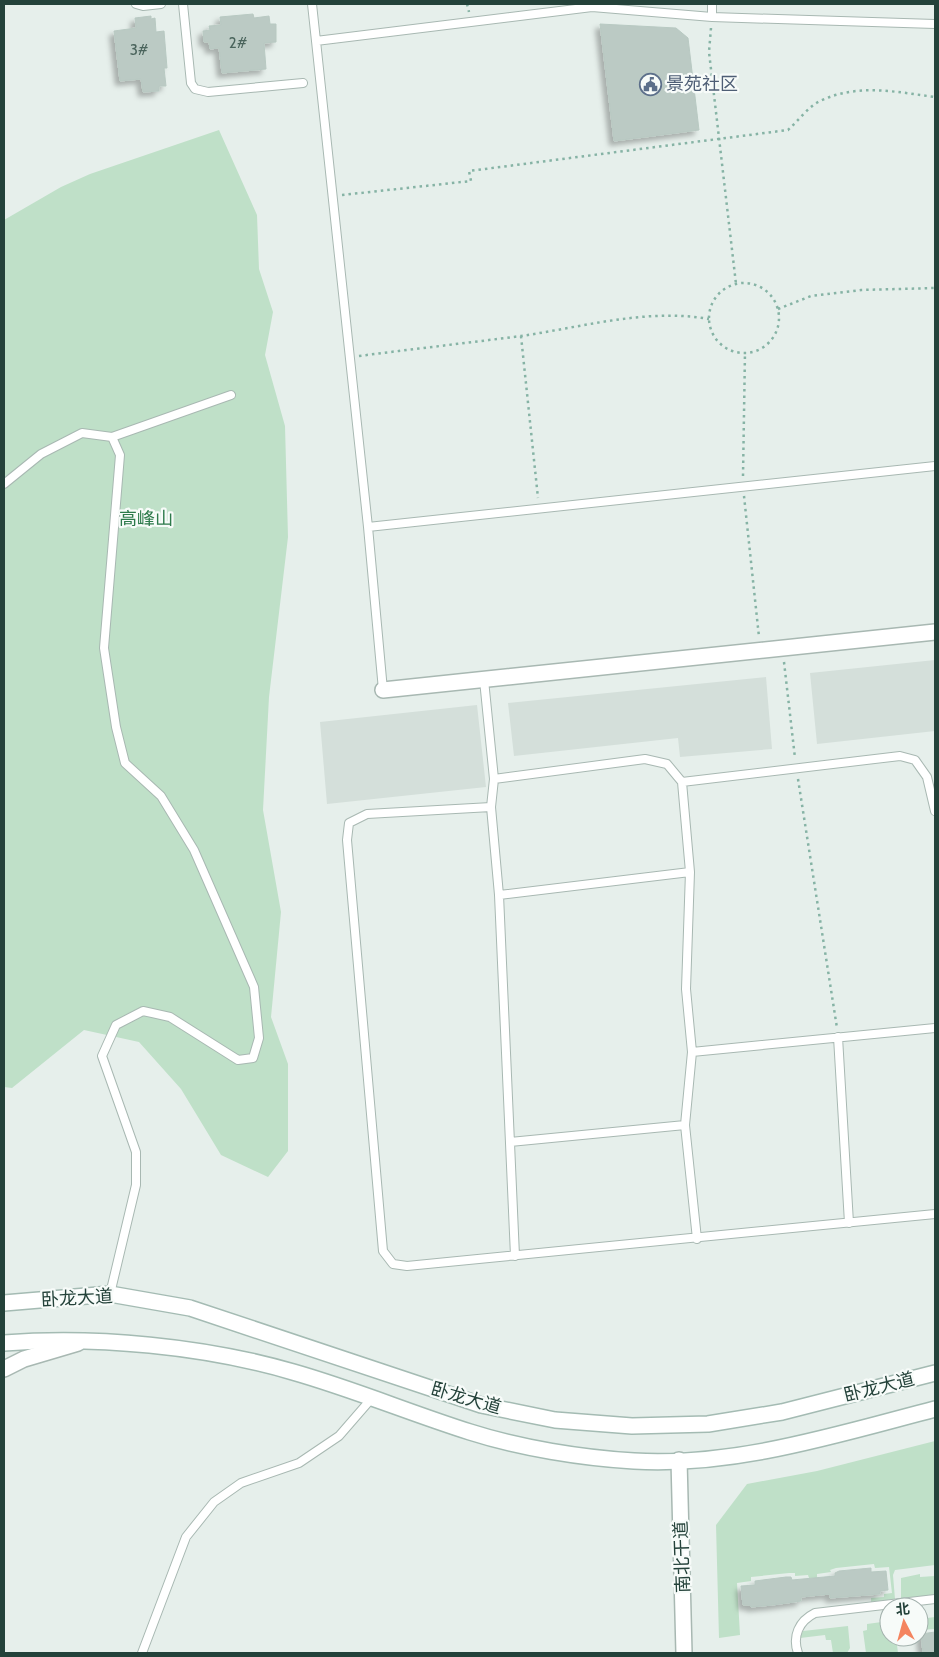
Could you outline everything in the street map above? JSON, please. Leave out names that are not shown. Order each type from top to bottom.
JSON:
[{"type":"main road","points":[[383,690],[935,632]]},
{"type":"main road","name":"卧龙大道","points":[[4,1303],[110,1294],[190,1308],[481,1405],[555,1420],[632,1426],[708,1424],[782,1412],[935,1373]]},
{"type":"main road","points":[[4,1314],[26,1300]]},
{"type":"main road","points":[[4,1331],[9,1336],[23,1342]]},
{"type":"main road","name":"卧龙大道","points":[[4,1343],[83,1342],[183,1349],[292,1372],[472,1433],[546,1450],[635,1461],[719,1457],[808,1443],[935,1410]]},
{"type":"main road","points":[[4,1369],[24,1359],[83,1342]]},
{"type":"main road","name":"南北干道","points":[[679,1460],[684,1653]]},
{"type":"lane","points":[[136,4],[143,6],[161,4]]},
{"type":"lane","points":[[183,4],[191,83],[196,89],[208,92],[303,83]]},
{"type":"lane","points":[[312,4],[368,527],[383,690]]},
{"type":"lane","points":[[712,4],[712,17]]},
{"type":"lane","points":[[316,41],[592,7],[712,17],[935,24]]},
{"type":"lane","points":[[4,484],[41,454],[82,433],[112,437],[231,395]]},
{"type":"lane","points":[[110,1294],[136,1185],[136,1152],[102,1056],[116,1025],[143,1011],[170,1018],[238,1060],[253,1058],[259,1038],[254,987],[194,850],[161,796],[126,763],[116,727],[104,648],[120,454],[112,437]]},
{"type":"lane","points":[[368,527],[743,485],[935,466]]},
{"type":"lane","points":[[484,680],[494,780],[491,807],[498,895],[515,1256]]},
{"type":"lane","points":[[682,782],[900,756],[916,760],[927,777],[935,811]]},
{"type":"lane","points":[[494,780],[645,759],[667,764],[682,782],[690,872],[686,989],[692,1052],[685,1125],[697,1239]]},
{"type":"lane","points":[[491,807],[367,814],[349,823],[347,840],[383,1251],[393,1264],[407,1266],[697,1239],[935,1214]]},
{"type":"lane","points":[[498,895],[690,872]]},
{"type":"lane","points":[[692,1052],[935,1028]]},
{"type":"lane","points":[[838,1037],[850,1222]]},
{"type":"lane","points":[[510,1142],[685,1125]]},
{"type":"lane","points":[[142,1653],[186,1537],[214,1502],[241,1483],[299,1463],[339,1436],[372,1398]]},
{"type":"lane","points":[[798,1653],[796,1638],[800,1625],[815,1613],[935,1599]]},
{"type":"path","points":[[712,17],[709,52],[736,284]]},
{"type":"path","points":[[333,196],[471,181],[470,171],[788,130],[818,101],[852,90],[887,89],[935,97]]},
{"type":"path","points":[[746,283],[762,288],[774,299],[778,309],[777,331],[771,340],[763,347],[745,352],[728,349],[718,341],[712,331],[709,319],[711,307],[716,296],[725,288],[736,284],[746,283]]},
{"type":"path","points":[[778,309],[811,296],[861,290],[935,288]]},
{"type":"path","points":[[350,357],[521,336],[648,316],[682,314],[709,319]]},
{"type":"path","points":[[521,336],[539,508]]},
{"type":"path","points":[[745,352],[743,485],[760,650]]},
{"type":"path","points":[[782,648],[796,767],[838,1037]]},
{"type":"shaded area","points":[[935,660],[935,731],[817,744],[810,673]]},
{"type":"shaded area","points":[[766,677],[772,749],[680,757],[678,738],[514,756],[508,703]]},
{"type":"shaded area","points":[[477,705],[486,787],[327,804],[320,722]]},
{"type":"green space","name":"高峰山","points":[[219,130],[257,215],[259,269],[273,312],[265,355],[285,426],[288,537],[269,697],[263,810],[281,912],[271,1017],[288,1064],[288,1151],[268,1177],[221,1155],[181,1089],[139,1042],[84,1030],[12,1088],[4,1087],[4,220],[61,187],[90,174]]},
{"type":"green space","points":[[935,1441],[935,1565],[895,1570],[893,1575],[895,1597],[884,1597],[884,1594],[892,1593],[889,1567],[875,1568],[874,1564],[836,1568],[830,1570],[831,1572],[817,1574],[817,1578],[809,1578],[808,1575],[795,1576],[795,1573],[751,1577],[751,1581],[737,1583],[740,1635],[719,1638],[716,1525],[747,1484],[817,1471]]},
{"type":"green space","points":[[920,1574],[920,1577],[935,1576],[935,1595],[901,1597],[901,1578]]},
{"type":"green space","points":[[879,1597],[879,1601],[871,1602],[871,1598]]},
{"type":"green space","points":[[935,1617],[935,1629],[929,1629],[929,1618]]},
{"type":"green space","points":[[879,1622],[879,1647],[897,1647],[898,1653],[866,1653],[863,1631],[867,1630],[867,1624]]},
{"type":"green space","points":[[848,1626],[850,1648],[847,1653],[833,1653],[831,1640],[826,1640],[825,1635],[800,1638],[803,1631]]},
{"type":"building","points":[[253,14],[254,18],[269,16],[270,24],[276,24],[276,42],[264,43],[266,69],[222,73],[219,48],[210,49],[209,42],[204,42],[203,31],[210,30],[209,26],[221,25],[220,17]]},
{"type":"building","points":[[151,16],[151,19],[155,18],[156,32],[164,31],[167,68],[164,68],[166,86],[159,86],[159,91],[143,92],[141,79],[120,81],[114,31],[136,28],[135,18]]},
{"type":"building","name":"景苑社区","points":[[600,24],[676,28],[688,38],[699,130],[614,141]]},
{"type":"building","points":[[871,1568],[871,1572],[886,1571],[888,1590],[880,1591],[880,1594],[830,1598],[830,1594],[801,1597],[801,1601],[772,1605],[751,1607],[750,1605],[743,1605],[741,1586],[755,1585],[755,1581],[786,1577],[791,1577],[792,1580],[835,1576],[835,1573],[839,1571]]},
{"type":"building","points":[[935,1632],[935,1653],[923,1653],[922,1647],[929,1647],[929,1633]]},
{"type":"place","name":"景苑社区","points":[[650,84]]}]
